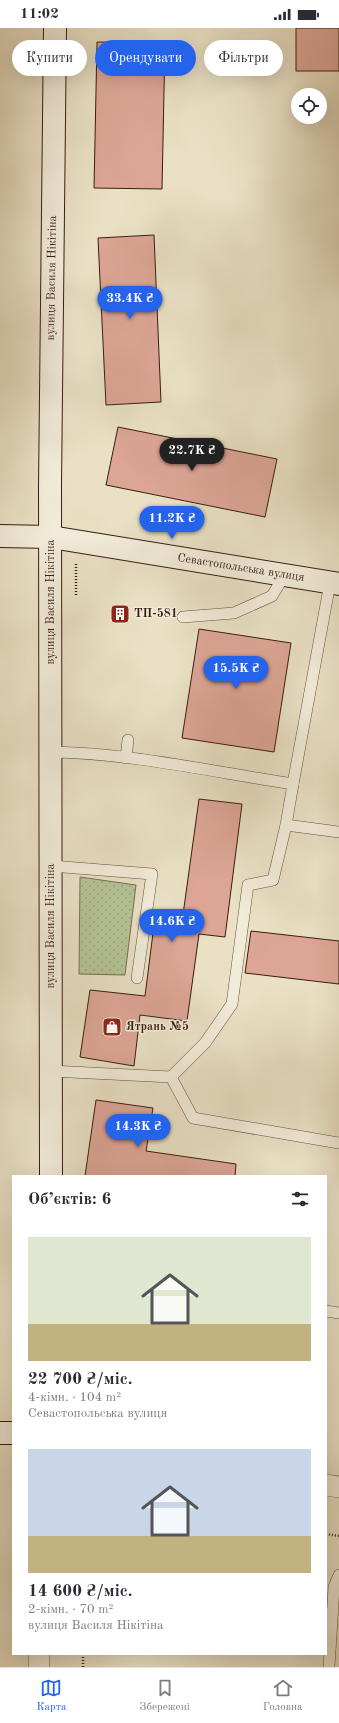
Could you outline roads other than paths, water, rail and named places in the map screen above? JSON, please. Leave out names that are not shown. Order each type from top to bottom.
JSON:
[{"type":"street","name":"вулиця Василя Нікітіна","points":[[51,1175],[50,470],[55,28]]},
{"type":"street","name":"Севастопольська вулиця","points":[[0,536],[51,537],[335,584]]},
{"type":"street","points":[[0,1433],[12,1433]]},
{"type":"street","points":[[327,1485],[339,1487]]},
{"type":"street","points":[[39,1655],[39,1667]]},
{"type":"lane","points":[[183,617],[234,613],[272,596],[284,576]]},
{"type":"lane","points":[[51,1071],[171,1077],[205,1044],[232,1004],[248,885],[273,880],[286,825],[293,784],[335,584]]},
{"type":"lane","points":[[126,758],[128,740]]},
{"type":"lane","points":[[50,752],[126,758],[293,784]]},
{"type":"lane","points":[[286,825],[339,832]]},
{"type":"lane","points":[[51,866],[152,874],[137,978]]},
{"type":"lane","points":[[171,1077],[193,1118],[339,1143]]},
{"type":"lane","points":[[327,1311],[339,1313]]},
{"type":"lane","points":[[329,1667],[334,1587],[339,1575]]},
{"type":"place","name":"ТП-581","points":[[120,614]]},
{"type":"place","name":"Ятрань №5","points":[[112,1027]]}]
